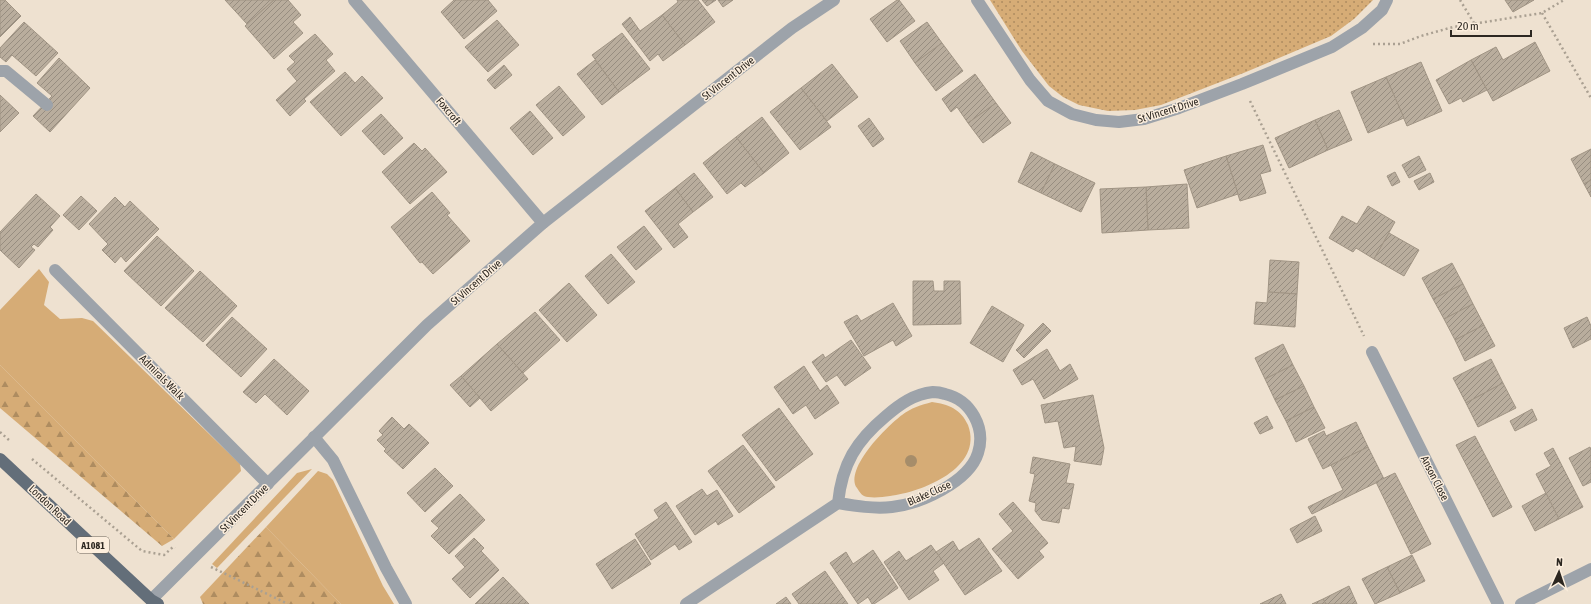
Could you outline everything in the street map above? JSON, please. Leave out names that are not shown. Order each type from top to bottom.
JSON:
[{"type":"main road","name":"London Road","points":[[0,459],[154,603]]},
{"type":"street","name":"Foxcroft","points":[[354,0],[543,223]]},
{"type":"street","name":"St Vincent Drive","points":[[154,603],[194,559],[427,325],[543,223],[792,28],[834,0]]},
{"type":"street","name":"St Vincent Drive","points":[[977,0],[1030,80],[1048,100],[1072,114],[1096,120],[1119,122],[1144,119],[1179,108],[1332,47],[1358,30],[1382,10],[1387,0]]},
{"type":"street","points":[[0,71],[6,71],[47,105]]},
{"type":"street","name":"Admirals Walk","points":[[55,270],[268,484]]},
{"type":"street","name":"Anson Close","points":[[1372,352],[1498,604]]},
{"type":"street","name":"Blake Close","points":[[935,392],[952,396],[965,404],[976,418],[980,431],[978,453],[973,464],[958,480],[915,502],[892,507],[864,508],[838,503],[840,484],[847,464],[857,445],[878,423],[900,404],[917,396],[935,392]]},
{"type":"street","points":[[314,437],[333,460],[386,568],[406,604]]},
{"type":"street","points":[[686,604],[838,503]]},
{"type":"street","points":[[1521,604],[1591,569]]},
{"type":"path","points":[[1460,0],[1474,23]]},
{"type":"path","points":[[1358,30],[1368,44],[1400,44],[1453,26],[1542,13],[1564,0]]},
{"type":"path","points":[[1542,13],[1591,98]]},
{"type":"path","points":[[1242,84],[1350,310],[1372,352]]},
{"type":"path","points":[[0,432],[12,442]]},
{"type":"path","points":[[29,457],[142,551],[164,555],[173,547],[194,559],[288,604]]},
{"type":"green space","points":[[990,0],[1373,0],[1354,19],[1331,36],[1246,72],[1161,105],[1135,110],[1108,111],[1079,105],[1063,97],[1049,86],[1022,51]]},
{"type":"green space","points":[[39,269],[49,282],[44,305],[60,319],[82,318],[93,321],[240,464],[241,471],[174,539],[0,365],[0,310]]},
{"type":"green space","points":[[0,365],[174,539],[162,546],[0,408]]},
{"type":"green space","points":[[932,402],[949,406],[958,411],[968,425],[971,440],[967,454],[959,465],[947,475],[933,483],[903,494],[885,497],[866,497],[860,493],[855,480],[856,470],[869,448],[887,428],[902,415]]},
{"type":"green space","points":[[312,469],[217,568],[212,564],[297,473]]},
{"type":"green space","points":[[318,471],[327,474],[333,480],[383,586],[394,604],[341,604],[266,527]]},
{"type":"green space","points":[[266,527],[341,604],[203,604],[200,597]]},
{"type":"building","points":[[0,0],[5,0],[21,16],[0,37]]},
{"type":"building","points":[[225,0],[274,0],[247,24]]},
{"type":"building","points":[[274,0],[288,0],[301,15],[293,22],[303,33],[274,59],[245,26]]},
{"type":"building","points":[[454,0],[488,0],[497,11],[464,39],[441,12]]},
{"type":"building","points":[[677,0],[698,0],[715,22],[685,45],[662,15],[678,2]]},
{"type":"building","points":[[702,0],[716,0],[707,6]]},
{"type":"building","points":[[718,0],[733,0],[723,7]]},
{"type":"building","points":[[899,0],[915,21],[887,42],[870,19]]},
{"type":"building","points":[[1505,0],[1534,0],[1513,12]]},
{"type":"building","points":[[662,15],[685,45],[663,61],[658,54],[650,61],[622,24],[630,17],[640,31]]},
{"type":"building","points":[[497,20],[519,45],[488,72],[465,47]]},
{"type":"building","points":[[24,22],[58,53],[36,76],[12,55],[6,62],[0,57],[0,48]]},
{"type":"building","points":[[927,22],[942,43],[915,63],[900,41]]},
{"type":"building","points":[[622,33],[650,69],[619,92],[592,55]]},
{"type":"building","points":[[315,34],[333,54],[326,60],[335,71],[304,99],[306,101],[290,116],[276,100],[297,81],[287,69],[295,62],[289,56]]},
{"type":"building","points":[[1535,42],[1550,71],[1493,101],[1471,60],[1496,47],[1503,60]]},
{"type":"building","points":[[942,43],[963,71],[936,91],[915,63]]},
{"type":"building","points":[[59,58],[90,88],[50,132],[33,116],[52,96],[37,83]]},
{"type":"building","points":[[595,60],[619,92],[602,105],[577,74]]},
{"type":"building","points":[[1471,60],[1487,90],[1463,102],[1461,98],[1449,104],[1436,80]]},
{"type":"building","points":[[1421,62],[1442,111],[1407,126],[1386,77]]},
{"type":"building","points":[[832,64],[858,97],[827,121],[801,88]]},
{"type":"building","points":[[504,65],[512,75],[495,89],[487,80]]},
{"type":"building","points":[[345,72],[355,83],[362,76],[383,98],[341,136],[310,102]]},
{"type":"building","points":[[975,74],[996,103],[968,123],[957,107],[951,112],[942,99]]},
{"type":"building","points":[[1386,77],[1404,118],[1368,133],[1351,92]]},
{"type":"building","points":[[559,86],[585,117],[563,136],[536,105]]},
{"type":"building","points":[[801,88],[831,127],[800,150],[770,112]]},
{"type":"building","points":[[0,95],[19,113],[0,132]]},
{"type":"building","points":[[996,103],[1011,123],[983,143],[968,123]]},
{"type":"building","points":[[1339,110],[1352,140],[1328,150],[1315,120]]},
{"type":"building","points":[[530,111],[553,138],[533,155],[510,128]]},
{"type":"building","points":[[381,114],[403,138],[384,155],[362,131]]},
{"type":"building","points":[[762,117],[789,153],[764,173],[736,137]]},
{"type":"building","points":[[869,118],[884,139],[873,147],[858,126]]},
{"type":"building","points":[[1315,120],[1328,150],[1289,168],[1275,138]]},
{"type":"building","points":[[736,137],[764,173],[745,187],[741,183],[727,194],[703,163]]},
{"type":"building","points":[[414,143],[422,151],[425,148],[447,172],[410,204],[382,172]]},
{"type":"building","points":[[1263,145],[1271,171],[1260,174],[1266,193],[1240,201],[1226,156]]},
{"type":"building","points":[[1591,149],[1591,180],[1584,184],[1571,159]]},
{"type":"building","points":[[1031,152],[1055,164],[1041,193],[1018,182]]},
{"type":"building","points":[[1226,156],[1238,194],[1197,208],[1184,170]]},
{"type":"building","points":[[1419,156],[1426,170],[1409,178],[1402,165]]},
{"type":"building","points":[[1055,164],[1095,183],[1081,212],[1041,193]]},
{"type":"building","points":[[1395,172],[1400,182],[1392,186],[1387,176]]},
{"type":"building","points":[[694,173],[713,197],[693,212],[675,188]]},
{"type":"building","points":[[1430,173],[1434,182],[1419,190],[1414,181]]},
{"type":"building","points":[[1591,180],[1591,197],[1584,184]]},
{"type":"building","points":[[1187,184],[1189,228],[1148,230],[1146,187]]},
{"type":"building","points":[[1146,187],[1148,230],[1102,233],[1100,189]]},
{"type":"building","points":[[675,188],[693,212],[678,224],[688,237],[674,248],[645,211]]},
{"type":"building","points":[[432,192],[450,213],[447,215],[470,241],[433,274],[422,262],[420,263],[391,227]]},
{"type":"building","points":[[36,194],[60,216],[50,227],[53,230],[38,247],[34,244],[31,247],[35,250],[19,268],[0,250],[0,232]]},
{"type":"building","points":[[81,196],[97,211],[79,230],[63,215]]},
{"type":"building","points":[[115,197],[125,207],[130,201],[159,229],[126,262],[121,256],[115,263],[102,250],[108,244],[89,224]]},
{"type":"building","points":[[1368,206],[1395,222],[1374,259],[1356,248],[1353,252],[1329,238],[1342,216],[1357,224]]},
{"type":"building","points":[[644,226],[662,249],[636,270],[617,247]]},
{"type":"building","points":[[1389,233],[1419,250],[1404,276],[1374,259]]},
{"type":"building","points":[[157,236],[194,271],[161,306],[124,271]]},
{"type":"building","points":[[611,254],[635,282],[608,304],[585,276]]},
{"type":"building","points":[[1270,260],[1299,262],[1297,294],[1268,292]]},
{"type":"building","points":[[1452,263],[1463,284],[1433,299],[1422,278]]},
{"type":"building","points":[[200,271],[237,306],[203,342],[165,308]]},
{"type":"building","points":[[913,281],[933,281],[934,291],[944,291],[944,281],[960,281],[961,324],[913,325]]},
{"type":"building","points":[[569,283],[597,315],[567,342],[539,310]]},
{"type":"building","points":[[1463,284],[1473,304],[1444,319],[1433,299]]},
{"type":"building","points":[[1268,292],[1297,294],[1295,327],[1254,324],[1256,302],[1267,303]]},
{"type":"building","points":[[893,303],[912,336],[896,346],[893,340],[864,356],[844,322],[857,315],[861,321]]},
{"type":"building","points":[[1473,304],[1484,325],[1455,340],[1444,319]]},
{"type":"building","points":[[992,306],[1024,325],[1003,362],[970,343]]},
{"type":"building","points":[[535,312],[560,340],[523,373],[497,344]]},
{"type":"building","points":[[232,317],[267,349],[241,377],[206,345]]},
{"type":"building","points":[[1587,317],[1591,326],[1591,339],[1573,348],[1564,328]]},
{"type":"building","points":[[1043,323],[1051,331],[1024,358],[1016,350]]},
{"type":"building","points":[[1484,325],[1495,346],[1465,361],[1455,340]]},
{"type":"building","points":[[851,340],[871,368],[845,386],[837,375],[826,382],[812,362],[823,354],[825,358]]},
{"type":"building","points":[[497,344],[528,379],[491,411],[461,376]]},
{"type":"building","points":[[1283,344],[1293,365],[1265,379],[1255,358]]},
{"type":"building","points":[[1047,349],[1060,371],[1070,364],[1078,379],[1044,399],[1033,379],[1022,385],[1013,370]]},
{"type":"building","points":[[274,359],[309,391],[287,415],[265,394],[256,403],[243,392]]},
{"type":"building","points":[[1491,359],[1503,383],[1466,403],[1453,378]]},
{"type":"building","points":[[1293,365],[1304,386],[1275,400],[1265,379]]},
{"type":"building","points":[[804,366],[820,391],[827,385],[839,403],[815,419],[806,405],[793,414],[774,387]]},
{"type":"building","points":[[461,376],[480,398],[470,407],[450,385]]},
{"type":"building","points":[[1503,383],[1516,408],[1478,427],[1466,403]]},
{"type":"building","points":[[1304,386],[1314,407],[1286,421],[1275,400]]},
{"type":"building","points":[[1093,395],[1104,448],[1101,465],[1074,461],[1076,446],[1064,448],[1058,421],[1045,423],[1041,405]]},
{"type":"building","points":[[1314,407],[1325,428],[1296,442],[1286,421]]},
{"type":"building","points":[[779,408],[813,454],[776,481],[742,435]]},
{"type":"building","points":[[1532,409],[1537,420],[1515,431],[1510,421]]},
{"type":"building","points":[[1267,416],[1273,428],[1260,434],[1254,423]]},
{"type":"building","points":[[392,417],[404,429],[409,424],[429,443],[403,469],[384,451],[386,449],[377,440],[383,435],[379,431]]},
{"type":"building","points":[[1356,422],[1368,447],[1323,469],[1308,439],[1324,431],[1326,436]]},
{"type":"building","points":[[1475,436],[1512,507],[1493,517],[1456,445]]},
{"type":"building","points":[[743,445],[775,487],[739,513],[708,471]]},
{"type":"building","points":[[1368,447],[1384,479],[1312,514],[1308,507],[1343,490],[1331,465]]},
{"type":"building","points":[[1590,447],[1591,482],[1583,486],[1569,458]]},
{"type":"building","points":[[1553,448],[1583,507],[1559,519],[1536,474],[1551,466],[1544,453]]},
{"type":"building","points":[[1033,457],[1070,464],[1066,483],[1074,484],[1069,509],[1062,508],[1059,523],[1042,520],[1035,511],[1036,503],[1029,501],[1035,474],[1030,473]]},
{"type":"building","points":[[435,468],[453,486],[425,512],[407,493]]},
{"type":"building","points":[[1395,473],[1431,544],[1411,554],[1376,482]]},
{"type":"building","points":[[702,489],[707,496],[717,490],[733,516],[718,525],[716,521],[695,535],[676,506]]},
{"type":"building","points":[[1546,493],[1559,519],[1535,531],[1522,506]]},
{"type":"building","points":[[460,494],[485,520],[449,554],[431,536],[439,528],[431,521]]},
{"type":"building","points":[[666,502],[692,542],[679,550],[675,544],[651,560],[635,534],[659,518],[654,510]]},
{"type":"building","points":[[1013,502],[1048,543],[1039,551],[1044,557],[1018,579],[992,549],[1013,531],[999,514]]},
{"type":"building","points":[[1315,516],[1322,531],[1297,543],[1290,529]]},
{"type":"building","points":[[474,538],[484,548],[481,551],[499,570],[470,598],[452,579],[465,567],[455,556]]},
{"type":"building","points":[[979,538],[1002,571],[965,595],[936,552],[953,541],[959,551]]},
{"type":"building","points":[[635,539],[651,564],[612,589],[596,564]]},
{"type":"building","points":[[931,545],[944,563],[933,571],[939,580],[909,600],[884,562],[899,551],[906,561]]},
{"type":"building","points":[[873,550],[898,588],[874,604],[872,604],[868,597],[858,604],[830,563],[846,552],[853,564]]},
{"type":"building","points":[[1412,555],[1425,581],[1400,593],[1387,567]]},
{"type":"building","points":[[1387,567],[1400,593],[1375,604],[1362,579]]},
{"type":"building","points":[[825,571],[848,604],[799,604],[792,594]]},
{"type":"building","points":[[503,577],[529,604],[475,604]]},
{"type":"building","points":[[1349,586],[1357,604],[1326,604],[1323,599]]},
{"type":"building","points":[[1281,594],[1286,604],[1260,604]]},
{"type":"building","points":[[786,597],[791,604],[776,604]]},
{"type":"building","points":[[1323,599],[1326,604],[1312,604]]}]
